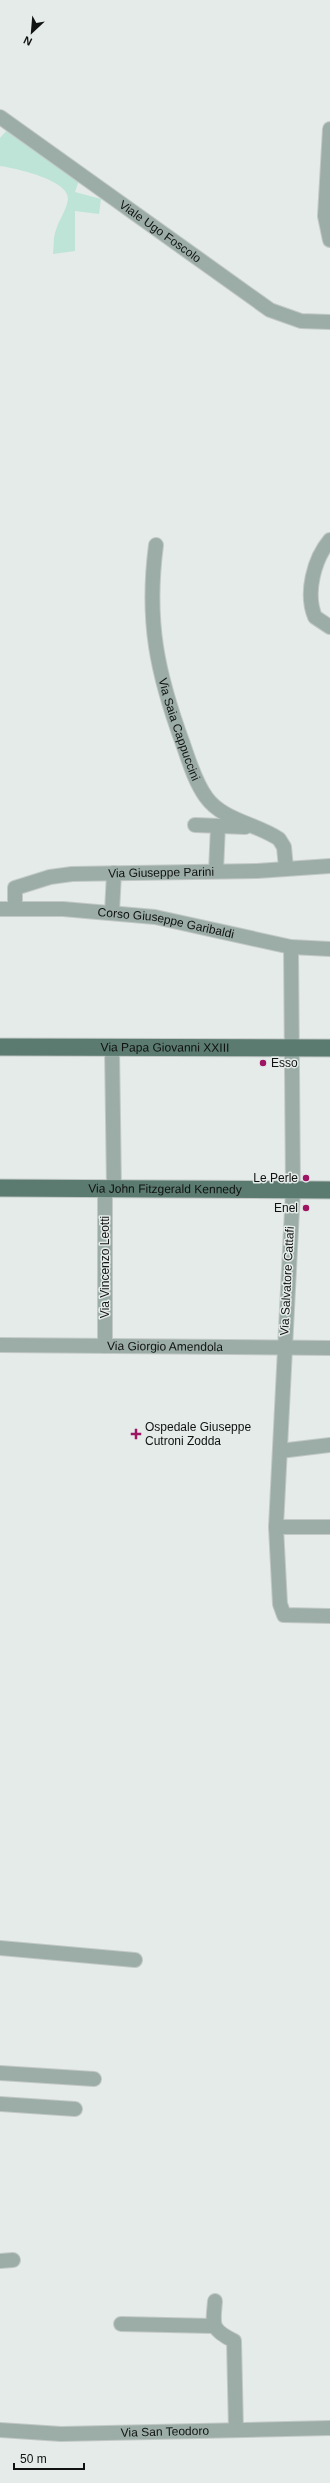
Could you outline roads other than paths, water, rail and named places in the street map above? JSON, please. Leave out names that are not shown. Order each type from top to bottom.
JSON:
[{"type":"main road","name":"Via Papa Giovanni XXIII","points":[[0,1047],[330,1048]]},
{"type":"main road","name":"Via John Fitzgerald Kennedy","points":[[0,1188],[330,1190]]},
{"type":"street","name":"Viale Ugo Foscolo","points":[[0,117],[270,310],[302,321],[330,322]]},
{"type":"street","points":[[330,129],[325,216],[330,240]]},
{"type":"street","points":[[330,540],[316,566],[311,601],[315,617],[330,627]]},
{"type":"street","name":"Via Saia Cappuccini","points":[[156,545],[151,613],[154,646],[170,707],[191,766],[206,797],[218,808],[279,839],[284,847],[286,868]]},
{"type":"street","points":[[195,825],[245,827]]},
{"type":"street","points":[[216,871],[218,826]]},
{"type":"street","name":"Via Giuseppe Parini","points":[[15,908],[15,888],[57,876],[330,866]]},
{"type":"street","points":[[112,912],[114,873]]},
{"type":"street","name":"Corso Giuseppe Garibaldi","points":[[0,909],[15,908],[112,912],[176,920],[291,947],[330,949]]},
{"type":"street","name":"Via Salvatore Cattafi","points":[[291,947],[293,1190],[283,1347],[276,1527],[280,1604],[284,1615],[330,1616]]},
{"type":"street","name":"Via Vincenzo Leotti","points":[[105,1346],[110,1189],[112,1048]]},
{"type":"street","name":"Via Giorgio Amendola","points":[[0,1345],[330,1348]]},
{"type":"street","points":[[280,1450],[330,1445]]},
{"type":"street","points":[[276,1527],[330,1527]]},
{"type":"street","points":[[0,1948],[135,1960]]},
{"type":"street","points":[[0,2073],[94,2079]]},
{"type":"street","points":[[0,2104],[75,2109]]},
{"type":"street","points":[[214,2301],[213,2326],[218,2333],[234,2340],[236,2430]]},
{"type":"street","points":[[122,2324],[213,2326]]},
{"type":"street","name":"Via San Teodoro","points":[[0,2430],[61,2434],[330,2428]]},
{"type":"place","name":"Esso","points":[[263,1063]]},
{"type":"place","name":"Le Perle","points":[[306,1178]]},
{"type":"place","name":"Enel","points":[[306,1208]]},
{"type":"place","name":"Ospedale Giuseppe Cutroni Zodda","points":[[136,1434]]}]
